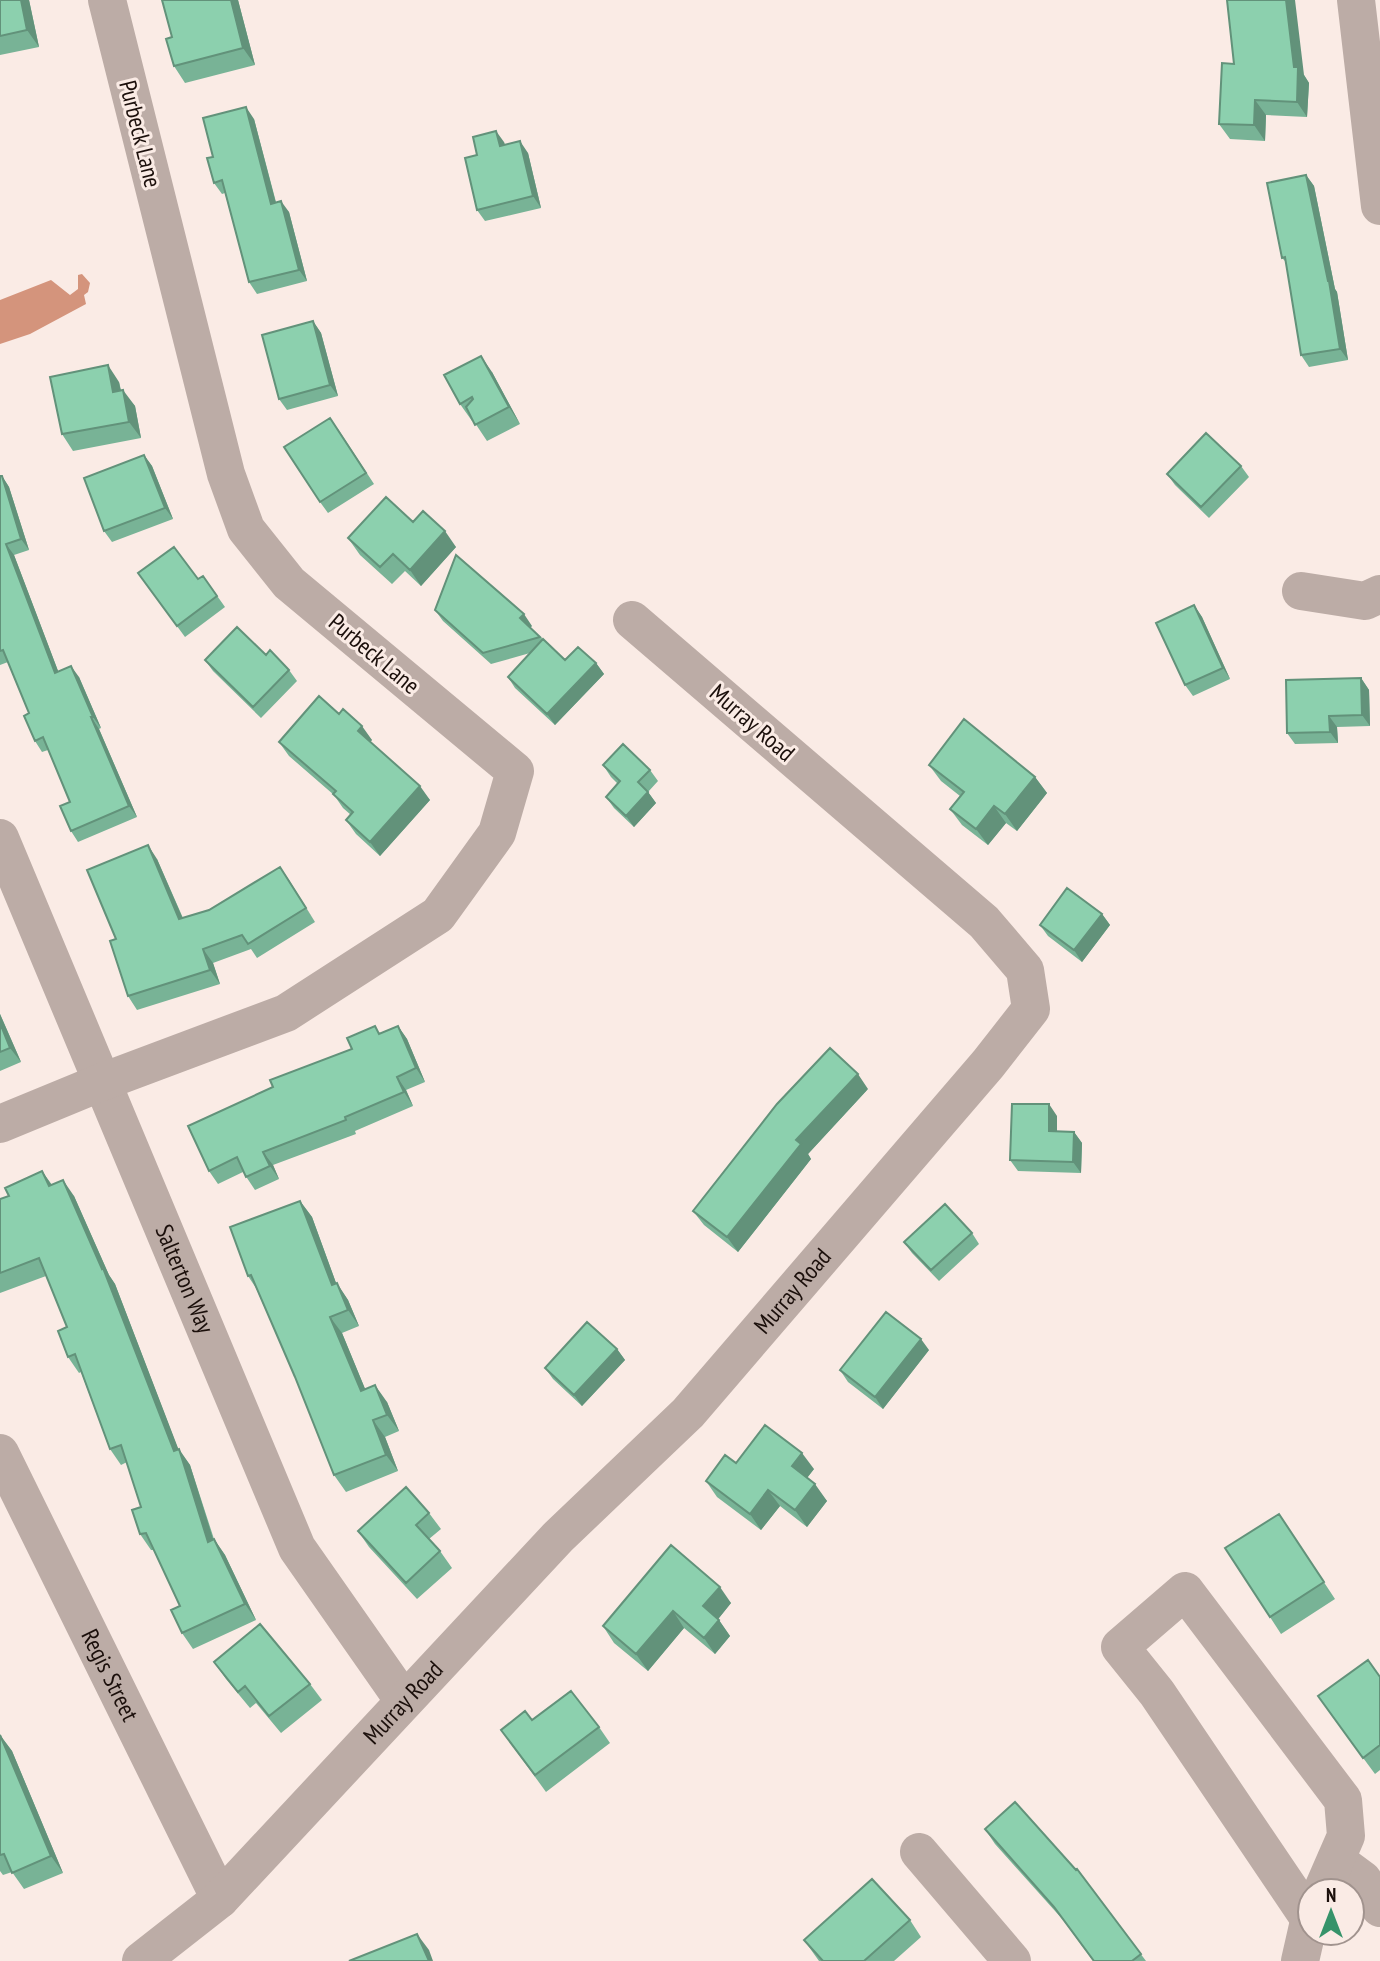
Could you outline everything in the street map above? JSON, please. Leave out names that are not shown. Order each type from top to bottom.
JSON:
[{"type":"street","name":"Purbeck Lane","points":[[102,1083],[286,1013],[438,915],[497,834],[515,771],[289,583],[246,528],[226,474],[107,0]]},
{"type":"street","points":[[1356,0],[1380,206]]},
{"type":"street","points":[[1301,591],[1365,601],[1380,594]]},
{"type":"street","name":"Murray Road","points":[[141,1961],[220,1899],[558,1537],[688,1413],[970,1085],[1031,1009],[1026,970],[984,922],[632,620]]},
{"type":"street","name":"Salterton Way","points":[[0,838],[297,1548],[404,1701]]},
{"type":"street","points":[[0,1124],[102,1083]]},
{"type":"street","name":"Regis Street","points":[[0,1453],[220,1899]]},
{"type":"street","points":[[1296,1897],[1157,1693],[1120,1647],[1185,1591],[1343,1800],[1346,1836],[1329,1875],[1363,1880],[1380,1908]]},
{"type":"street","points":[[919,1852],[1012,1961]]},
{"type":"shaded area","points":[[82,274],[90,283],[88,292],[84,295],[86,304],[30,334],[0,344],[0,300],[51,280],[70,295],[78,289],[78,275]]},
{"type":"building","points":[[0,0],[21,0],[27,30],[0,36]]},
{"type":"building","points":[[162,0],[231,0],[243,48],[174,66],[166,39],[172,37]]},
{"type":"building","points":[[1227,0],[1286,0],[1294,67],[1298,67],[1297,102],[1255,100],[1254,125],[1219,124],[1222,63],[1234,64]]},
{"type":"building","points":[[246,107],[271,204],[281,201],[299,270],[249,282],[222,180],[214,183],[207,158],[213,157],[203,118]]},
{"type":"building","points":[[496,131],[500,146],[520,141],[533,196],[477,210],[465,158],[477,155],[473,137]]},
{"type":"building","points":[[1306,175],[1329,281],[1340,349],[1301,355],[1285,257],[1282,258],[1267,183]]},
{"type":"building","points":[[313,321],[330,385],[279,399],[262,335]]},
{"type":"building","points":[[481,356],[509,407],[475,425],[466,407],[472,397],[460,404],[444,375]]},
{"type":"building","points":[[108,365],[113,392],[123,390],[129,422],[62,434],[50,377]]},
{"type":"building","points":[[330,418],[366,473],[320,502],[284,447]]},
{"type":"building","points":[[1206,433],[1241,466],[1201,507],[1167,474]]},
{"type":"building","points":[[144,455],[165,508],[104,531],[84,478]]},
{"type":"building","points":[[0,476],[21,539],[6,544],[55,673],[71,666],[129,806],[71,831],[60,806],[70,802],[43,737],[35,741],[24,716],[29,713],[3,650],[0,651]]},
{"type":"building","points":[[386,497],[413,522],[423,511],[445,531],[410,570],[393,554],[380,567],[348,538]]},
{"type":"building","points":[[174,547],[198,579],[203,576],[217,596],[177,626],[138,573]]},
{"type":"building","points":[[456,555],[524,614],[520,618],[540,637],[483,653],[435,610]]},
{"type":"building","points":[[1194,605],[1223,668],[1185,685],[1156,623]]},
{"type":"building","points":[[237,627],[266,655],[270,650],[289,670],[253,707],[205,660]]},
{"type":"building","points":[[543,639],[565,660],[578,647],[596,663],[547,714],[508,677]]},
{"type":"building","points":[[1361,678],[1362,715],[1329,716],[1330,732],[1287,733],[1286,680]]},
{"type":"building","points":[[319,696],[339,714],[343,709],[362,726],[358,731],[420,786],[370,842],[346,820],[353,812],[333,794],[336,791],[279,742]]},
{"type":"building","points":[[964,719],[1035,777],[1005,814],[994,806],[976,829],[950,809],[964,792],[929,765]]},
{"type":"building","points":[[623,744],[650,770],[638,782],[648,792],[626,816],[606,797],[620,781],[603,765]]},
{"type":"building","points":[[148,845],[179,919],[209,910],[280,867],[306,908],[248,944],[242,935],[203,949],[210,970],[128,996],[110,941],[116,939],[87,870]]},
{"type":"building","points":[[1067,888],[1102,914],[1074,950],[1040,925]]},
{"type":"building","points":[[0,1023],[10,1048],[0,1052]]},
{"type":"building","points":[[375,1026],[379,1034],[398,1026],[416,1068],[397,1077],[404,1092],[345,1117],[346,1120],[263,1152],[270,1166],[246,1177],[237,1157],[209,1171],[188,1126],[273,1087],[270,1080],[352,1049],[347,1038]]},
{"type":"building","points":[[830,1048],[858,1074],[796,1140],[801,1144],[727,1237],[693,1211],[777,1104]]},
{"type":"building","points":[[1012,1104],[1049,1104],[1049,1131],[1074,1132],[1073,1162],[1010,1160]]},
{"type":"building","points":[[42,1171],[49,1186],[63,1180],[103,1268],[174,1451],[179,1449],[208,1542],[214,1539],[245,1604],[182,1633],[171,1610],[180,1606],[146,1533],[140,1534],[132,1510],[141,1507],[121,1445],[110,1449],[75,1354],[68,1357],[58,1331],[67,1327],[39,1258],[0,1273],[0,1199],[9,1196],[5,1188]]},
{"type":"building","points":[[300,1201],[332,1285],[337,1283],[348,1310],[330,1317],[361,1391],[375,1385],[387,1415],[373,1420],[386,1455],[334,1475],[251,1275],[248,1276],[230,1227]]},
{"type":"building","points":[[945,1204],[972,1233],[931,1270],[904,1242]]},
{"type":"building","points":[[886,1312],[921,1339],[875,1397],[840,1370]]},
{"type":"building","points":[[587,1322],[617,1349],[574,1395],[545,1368]]},
{"type":"building","points":[[765,1425],[802,1453],[792,1466],[815,1484],[795,1510],[768,1490],[750,1514],[706,1481],[725,1455],[736,1463]]},
{"type":"building","points":[[406,1487],[429,1513],[416,1525],[440,1551],[406,1583],[358,1531]]},
{"type":"building","points":[[1279,1514],[1324,1582],[1270,1617],[1225,1548]]},
{"type":"building","points":[[671,1545],[720,1587],[703,1606],[719,1620],[704,1638],[673,1611],[636,1654],[603,1626]]},
{"type":"building","points":[[260,1624],[310,1684],[269,1716],[245,1686],[238,1692],[214,1662]]},
{"type":"building","points":[[1368,1660],[1380,1677],[1380,1745],[1363,1758],[1318,1696]]},
{"type":"building","points":[[571,1691],[599,1727],[535,1775],[501,1730],[525,1711],[532,1720]]},
{"type":"building","points":[[0,1735],[51,1856],[12,1873],[4,1854],[0,1855]]},
{"type":"building","points":[[1015,1802],[1077,1869],[1141,1954],[1132,1961],[1094,1961],[1054,1907],[985,1829]]},
{"type":"building","points":[[872,1879],[910,1920],[864,1961],[823,1961],[804,1940]]},
{"type":"building","points":[[417,1934],[429,1961],[349,1961]]}]
